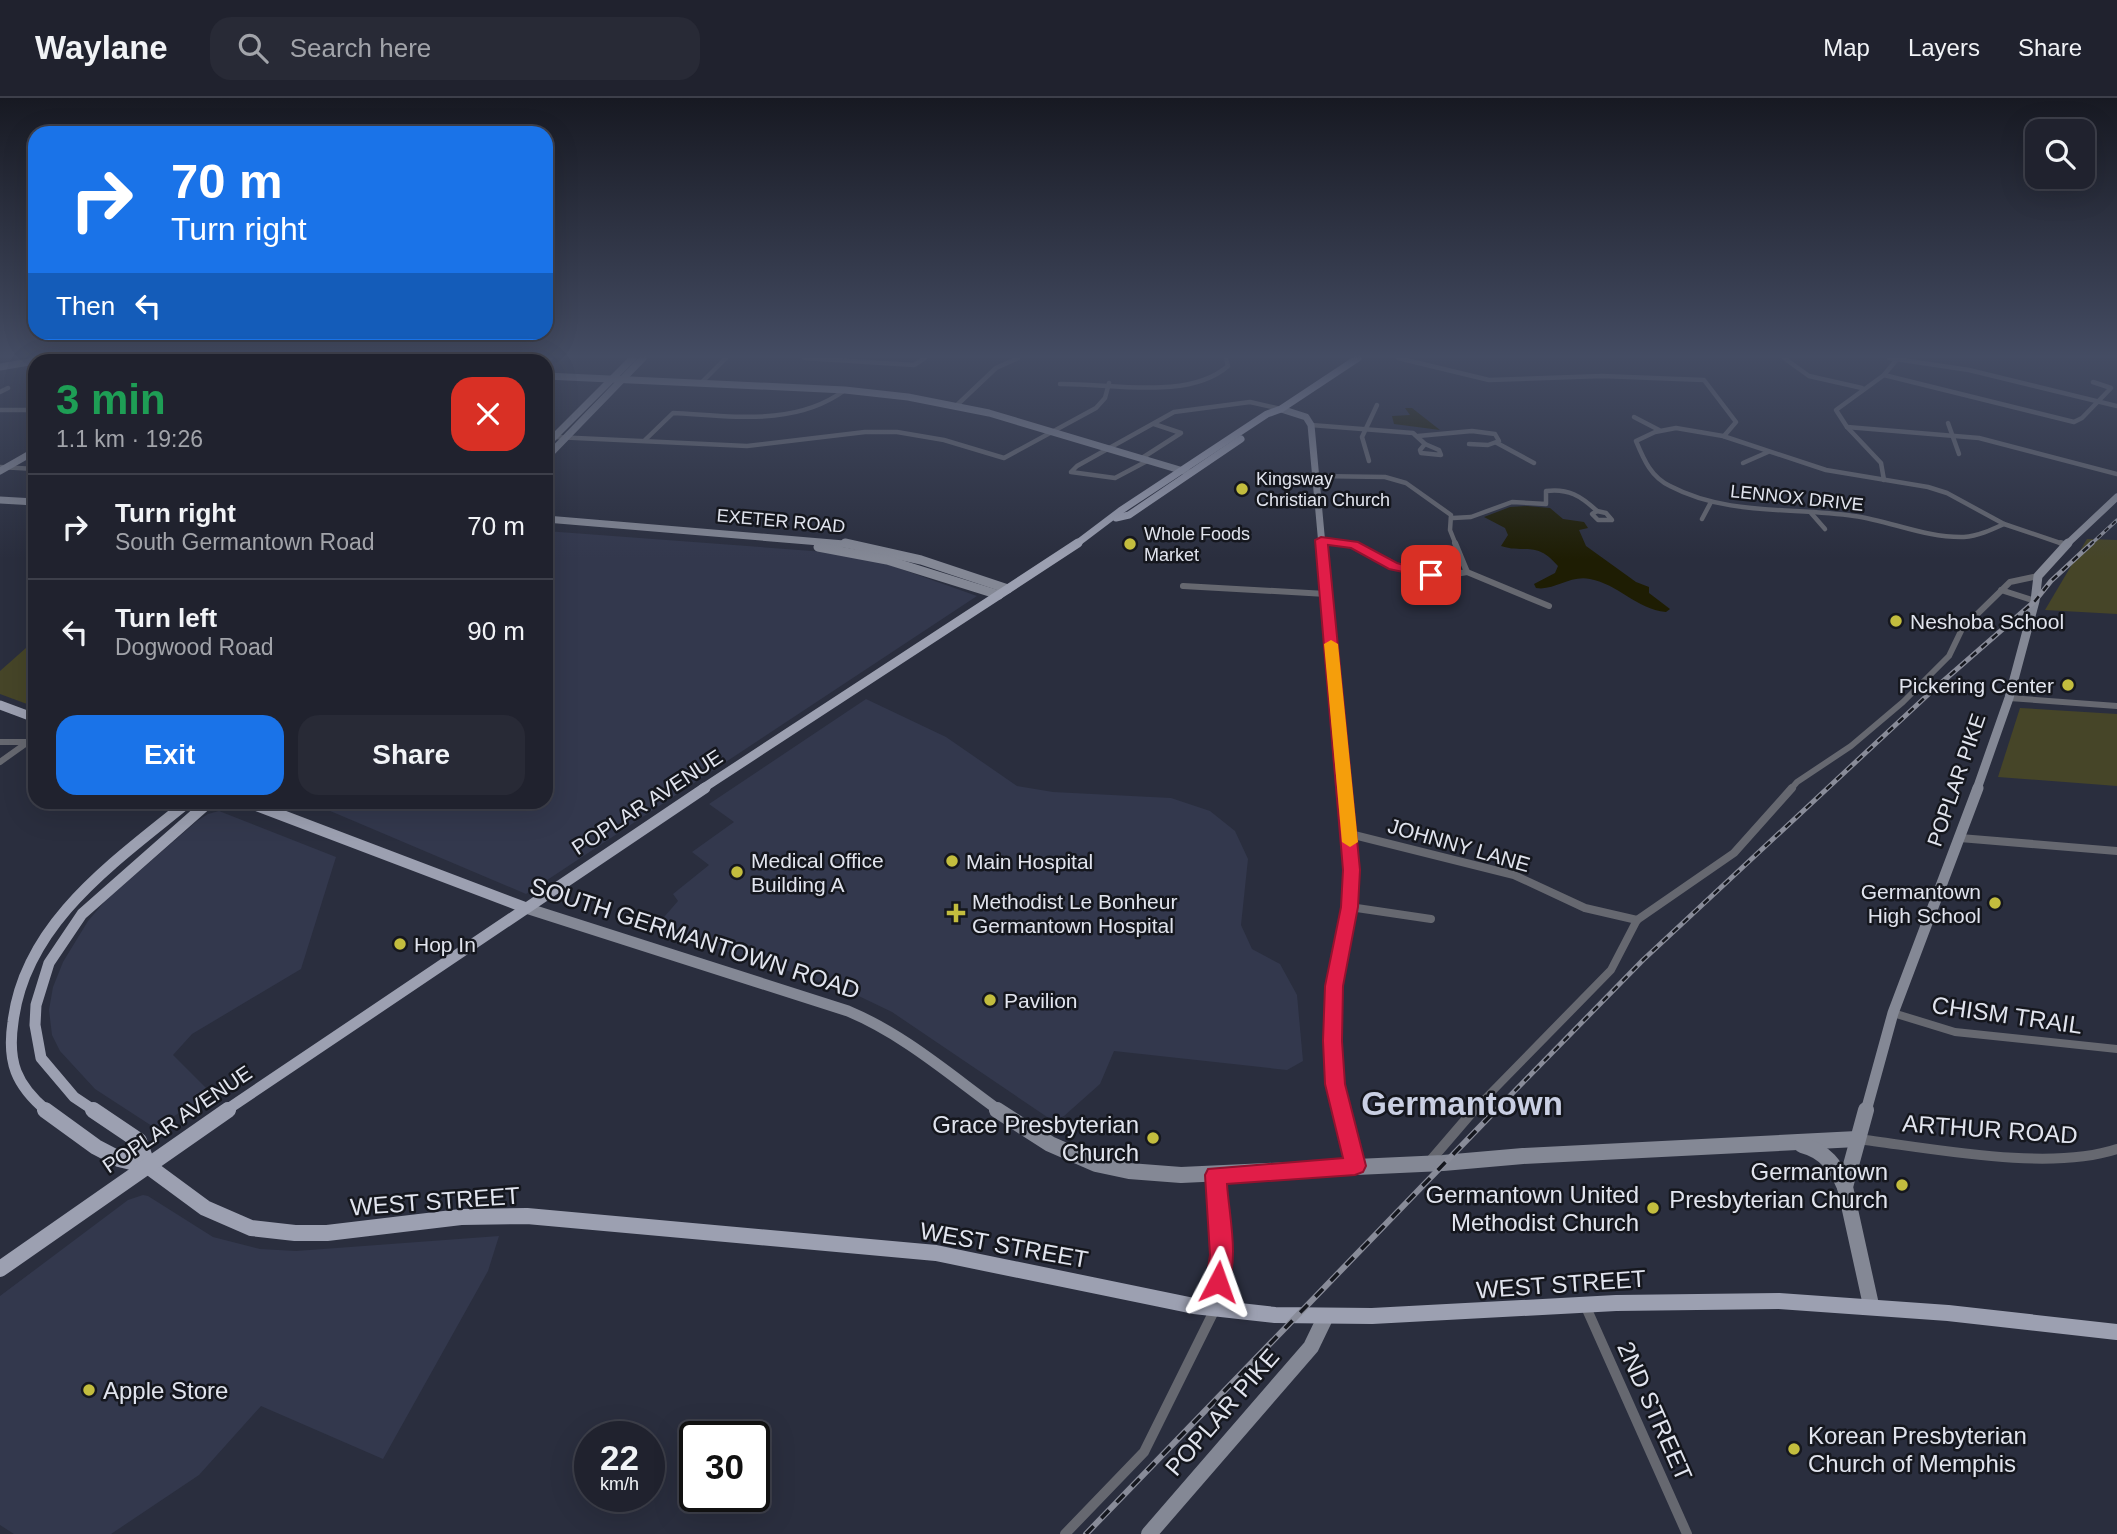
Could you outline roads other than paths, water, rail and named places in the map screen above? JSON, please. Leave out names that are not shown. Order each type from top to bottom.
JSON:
[{"type":"main road","name":"POPLAR AVENUE","points":[[0,1269],[147,1164],[526,908],[1250,425]]},
{"type":"main road","name":"POPLAR AVENUE","points":[[1114,518],[1129,514],[1263,425]]},
{"type":"main road","points":[[0,705],[28,715]]},
{"type":"main road","points":[[180,809],[99,878],[58,919],[42,940],[28,966],[12,1010],[11,1052],[20,1084],[46,1112],[115,1158],[147,1164],[139,1141],[74,1097],[41,1058],[35,1025],[36,1005],[49,963],[82,914],[201,809]]},
{"type":"main road","name":"SOUTH GERMANTOWN ROAD","points":[[265,809],[526,908]]},
{"type":"main road","name":"WEST STREET","points":[[147,1164],[214,1213],[265,1231],[307,1233],[513,1215],[950,1255],[1214,1308],[1325,1318],[1727,1300],[1871,1305]]},
{"type":"main road","points":[[1871,1305],[2117,1332]]},
{"type":"street","points":[[555,437],[567,425]]},
{"type":"street","points":[[553,451],[579,425]]},
{"type":"street","points":[[645,440],[659,425]]},
{"type":"street","points":[[1029,425],[1191,473]]},
{"type":"street","points":[[555,437],[779,446],[882,431],[918,434],[1004,458],[1066,425]]},
{"type":"street","points":[[1152,425],[1077,466],[1071,472],[1115,478],[1181,433],[1157,425]]},
{"type":"street","points":[[1311,425],[1418,436],[1481,431],[1495,434],[1498,437],[1497,443]]},
{"type":"street","points":[[1311,425],[1350,834],[1350,907],[1334,986],[1335,1084],[1355,1166]]},
{"type":"street","points":[[1367,425],[1361,446],[1369,461]]},
{"type":"street","points":[[1649,425],[1659,430],[1679,429],[1724,436],[1808,466],[1947,493],[2004,524],[2067,545]]},
{"type":"street","points":[[1724,436],[1733,425]]},
{"type":"street","points":[[1949,425],[1959,454]]},
{"type":"street","points":[[1847,426],[1979,438],[2117,474]]},
{"type":"street","points":[[1847,426],[1881,463],[1884,480]]},
{"type":"street","name":"LENNOX DRIVE","points":[[1659,430],[1636,441],[1651,472],[1685,494],[1712,502],[1750,509],[1855,516],[1963,537],[2004,524]]},
{"type":"street","points":[[1418,436],[1425,444]]},
{"type":"street","points":[[1469,444],[1497,443],[1534,463]]},
{"type":"street","points":[[1743,463],[1768,452]]},
{"type":"street","points":[[2,468],[28,455]]},
{"type":"street","points":[[2,468],[28,469]]},
{"type":"street","points":[[1316,476],[1385,477],[1406,483],[1423,497],[1445,508],[1453,518]]},
{"type":"street","points":[[1453,518],[1471,517],[1512,502],[1546,504],[1546,491],[1555,489],[1577,492],[1597,511]]},
{"type":"street","points":[[1429,1164],[1464,1120],[1611,970],[1637,920],[1734,853],[1763,824],[1797,782],[1850,746],[1903,702],[1949,656],[1962,629],[2001,590],[2010,582],[2038,576],[2054,556],[2117,497]]},
{"type":"street","points":[[0,500],[28,502]]},
{"type":"street","points":[[1702,519],[1712,502]]},
{"type":"street","points":[[0,507],[28,509]]},
{"type":"street","points":[[1811,513],[1825,530]]},
{"type":"street","points":[[1453,518],[1450,530],[1467,572]]},
{"type":"street","name":"EXETER ROAD","points":[[553,520],[871,546],[903,554],[1003,592]]},
{"type":"street","name":"EXETER ROAD","points":[[553,527],[866,552],[1003,592]]},
{"type":"street","points":[[1321,540],[1354,545],[1401,569],[1445,578],[1467,572],[1549,606]]},
{"type":"street","name":"POPLAR PIKE","points":[[1871,1305],[1845,1187],[1893,1013],[1960,838],[2009,698],[2035,601],[2038,576]]},
{"type":"street","points":[[1183,586],[1326,594]]},
{"type":"street","points":[[2001,590],[2035,601]]},
{"type":"street","points":[[2009,698],[2117,706]]},
{"type":"street","points":[[0,742],[26,742]]},
{"type":"street","points":[[0,762],[26,742]]},
{"type":"street","name":"JOHNNY LANE","points":[[1350,834],[1514,875],[1585,908],[1637,920]]},
{"type":"street","points":[[1960,838],[2117,850]]},
{"type":"street","points":[[1350,907],[1431,919]]},
{"type":"street","name":"SOUTH GERMANTOWN ROAD","points":[[526,908],[634,946],[815,998],[866,1018],[896,1034],[946,1068],[1034,1135],[1080,1158],[1122,1169],[1180,1175],[1215,1175],[1857,1139]]},
{"type":"street","name":"CHISM TRAIL","points":[[1893,1013],[1955,1032],[2117,1049]]},
{"type":"street","name":"ARTHUR ROAD","points":[[1857,1139],[2066,1159],[2107,1156],[2117,1149]]},
{"type":"street","points":[[1789,1142],[1808,1146],[1828,1157],[1836,1166],[1845,1187]]},
{"type":"street","points":[[1065,1534],[1144,1452],[1214,1308],[1221,1255],[1215,1175]]},
{"type":"street","name":"2ND STREET","points":[[1585,1306],[1687,1534]]},
{"type":"street","name":"POPLAR PIKE","points":[[1149,1534],[1311,1347],[1325,1318]]},
{"type":"railway","points":[[2090,545],[2117,520]]},
{"type":"railway","points":[[1495,1111],[1643,960],[1933,690],[2035,601],[2051,581],[2092,543]]},
{"type":"railway","points":[[1086,1534],[1496,1110]]},
{"type":"place","name":"Kingsway Christian Church","points":[[1242,489]]},
{"type":"place","name":"Whole Foods Market","points":[[1130,544]]},
{"type":"place","name":"Neshoba School","points":[[1896,621]]},
{"type":"place","name":"Pickering Center","points":[[2068,685]]},
{"type":"place","name":"Main Hospital","points":[[952,861]]},
{"type":"place","name":"Medical Office Building A","points":[[737,872]]},
{"type":"place","name":"Germantown High School","points":[[1995,903]]},
{"type":"place","name":"Methodist Le Bonheur Germantown Hospital","points":[[956,913]]},
{"type":"place","name":"Hop In","points":[[400,944]]},
{"type":"place","name":"Pavilion","points":[[990,1000]]},
{"type":"place","name":"Grace Presbyterian Church","points":[[1153,1138]]},
{"type":"place","name":"Germantown Presbyterian Church","points":[[1902,1185]]},
{"type":"place","name":"Germantown United Methodist Church","points":[[1653,1208]]},
{"type":"place","name":"Apple Store","points":[[89,1390]]},
{"type":"place","name":"Korean Presbyterian Church of Memphis","points":[[1794,1449]]},
{"type":"district","name":"Germantown","points":[[1462,1103]]}]
